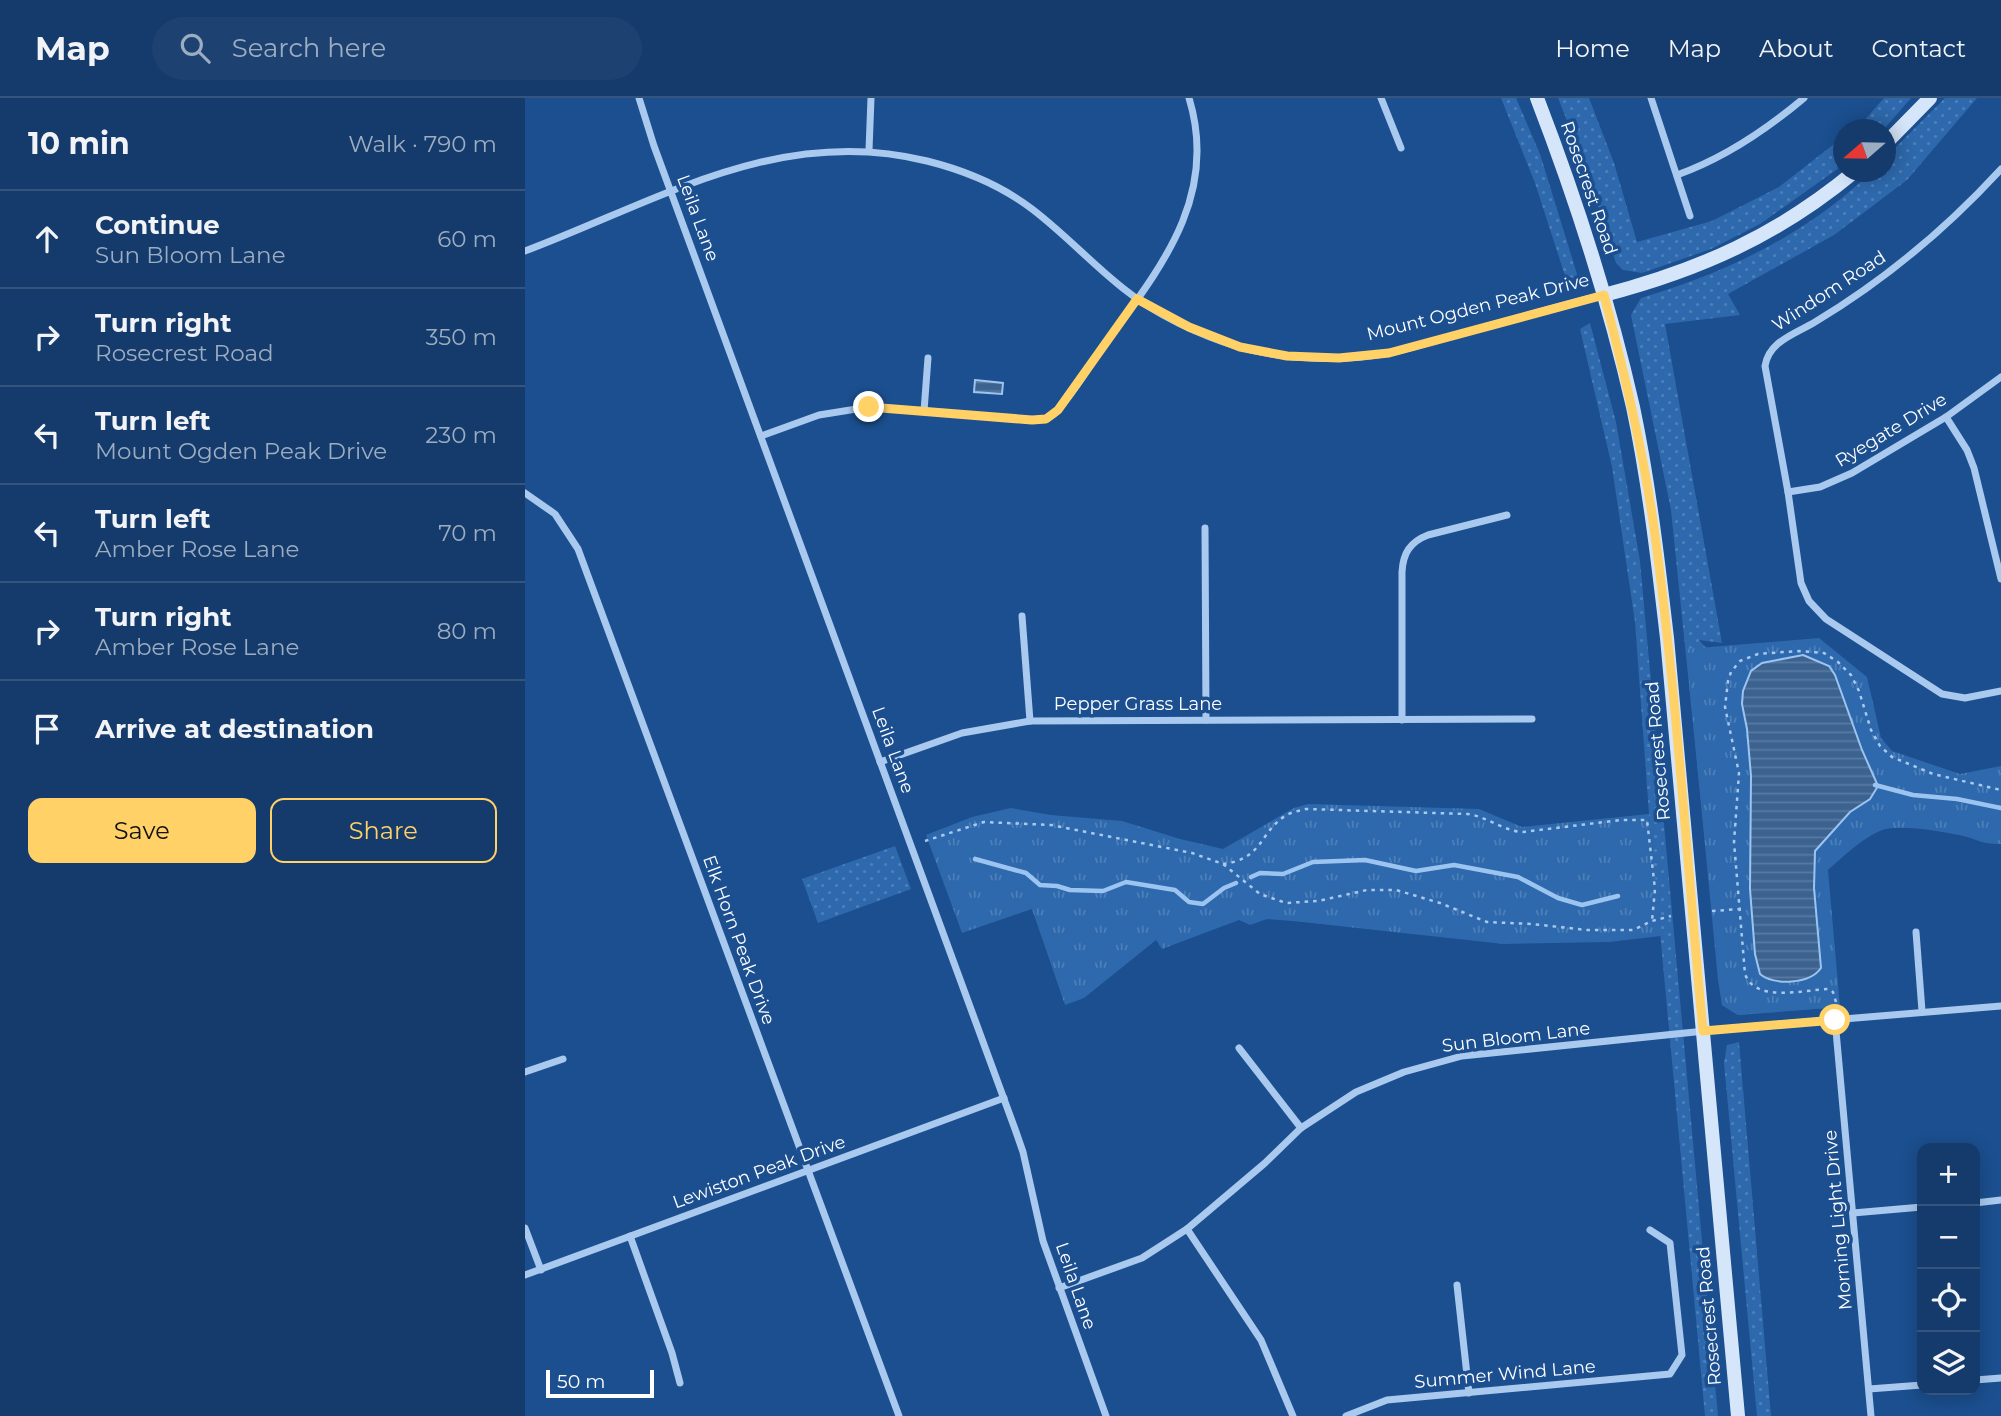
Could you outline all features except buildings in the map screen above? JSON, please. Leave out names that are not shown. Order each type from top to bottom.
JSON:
[{"type":"main road","name":"Rosecrest Road","points":[[1537,98],[1575,201],[1604,295],[1633,408],[1654,527],[1667,639],[1738,1416]]},
{"type":"main road","points":[[1896,133],[1930,98]]},
{"type":"main road","name":"Mount Ogden Peak Drive","points":[[1604,295],[1680,272],[1731,252],[1784,223],[1840,182]]},
{"type":"street","name":"Leila Lane","points":[[639,98],[671,192],[1004,1098],[1023,1152],[1043,1241],[1106,1416]]},
{"type":"street","points":[[869,150],[871,98]]},
{"type":"street","points":[[761,436],[819,415],[869,407],[1032,420],[1046,419],[1058,410],[1169,252],[1188,208],[1196,157],[1194,121],[1189,98]]},
{"type":"street","points":[[1381,98],[1401,148]]},
{"type":"street","points":[[1651,98],[1690,216]]},
{"type":"street","points":[[1677,175],[1709,162],[1741,144],[1804,98]]},
{"type":"street","name":"Mount Ogden Peak Drive","points":[[525,251],[751,163],[784,155],[869,150],[948,166],[988,183],[1029,206],[1137,299],[1189,327],[1240,347],[1287,356],[1339,358],[1389,353],[1604,295]]},
{"type":"street","name":"Windom Road","points":[[2001,169],[1954,218],[1896,267],[1838,308],[1780,341],[1769,352],[1766,372],[1801,583],[1809,601],[1826,619],[1935,690],[1949,696],[1965,698],[2001,691]]},
{"type":"street","points":[[924,411],[928,358]]},
{"type":"street","name":"Ryegate Drive","points":[[1788,492],[1820,487],[1852,473],[1946,417],[2001,377]]},
{"type":"street","points":[[1946,417],[1975,468],[2001,579]]},
{"type":"street","name":"Elk Horn Peak Drive","points":[[525,493],[555,514],[578,549],[899,1416]]},
{"type":"street","points":[[1402,720],[1404,555],[1413,543],[1428,535],[1507,515]]},
{"type":"street","points":[[1205,528],[1206,720]]},
{"type":"street","points":[[1022,616],[1030,721]]},
{"type":"street","name":"Pepper Grass Lane","points":[[880,762],[962,733],[1030,721],[1532,719]]},
{"type":"street","points":[[1916,932],[1922,1011]]},
{"type":"street","name":"Sun Bloom Lane","points":[[1059,1287],[1142,1258],[1187,1229],[1265,1163],[1300,1128],[1356,1093],[1404,1072],[1462,1056],[1703,1031],[2001,1006]]},
{"type":"street","name":"Morning Light Drive","points":[[1835,1020],[1871,1416]]},
{"type":"street","points":[[1239,1048],[1300,1128]]},
{"type":"street","points":[[525,1072],[563,1059]]},
{"type":"street","name":"Lewiston Peak Drive","points":[[525,1275],[1004,1098]]},
{"type":"street","points":[[1980,1202],[2001,1200]]},
{"type":"street","points":[[1853,1213],[1917,1207]]},
{"type":"street","points":[[525,1228],[541,1269]]},
{"type":"street","points":[[1187,1229],[1261,1340],[1293,1416]]},
{"type":"street","name":"Summer Wind Lane","points":[[1346,1416],[1387,1400],[1671,1374],[1682,1355],[1670,1242],[1650,1230]]},
{"type":"street","points":[[630,1236],[680,1383]]},
{"type":"street","points":[[1457,1285],[1469,1393]]},
{"type":"street","points":[[1980,1380],[2001,1378]]},
{"type":"street","points":[[1869,1389],[1917,1385]]},
{"type":"path","points":[[1836,1002],[1833,992],[1828,989],[1769,992],[1758,990],[1750,984],[1744,968],[1734,842],[1739,773],[1725,708],[1726,690],[1735,666],[1758,654],[1809,650],[1824,653],[1851,675],[1875,739],[1892,757],[1933,774],[2001,790]]},
{"type":"path","points":[[1223,864],[1236,862],[1254,851],[1284,817],[1306,809],[1468,814],[1509,830],[1523,832],[1621,820],[1647,820],[1655,889],[1652,920]]},
{"type":"path","points":[[925,841],[984,822],[1051,825],[1192,853],[1223,864],[1260,894],[1286,904],[1318,901],[1367,890],[1396,890],[1440,903],[1487,922],[1587,930],[1633,930],[1652,920],[1671,916]]},
{"type":"path","points":[[1713,911],[1741,909]]},
{"type":"green space","points":[[1501,98],[1516,98],[1540,154],[1577,274],[1575,282],[1569,288],[1535,183]]},
{"type":"green space","points":[[1558,98],[1589,98],[1614,163],[1637,242],[1712,221],[1779,187],[1833,145],[1833,172],[1760,224],[1711,249],[1642,273],[1623,270],[1616,263],[1580,153]]},
{"type":"green space","points":[[1884,98],[1911,98],[1893,119],[1866,119]]},
{"type":"green space","points":[[1945,98],[1977,98],[1907,180],[1834,235],[1728,294],[1740,315],[1665,324],[1722,643],[1699,640],[1727,671],[1832,994],[1840,1007],[1738,1015],[1722,1005],[1671,510],[1631,315],[1641,298],[1704,276],[1793,233],[1860,182],[1896,182],[1896,147]]},
{"type":"green space","points":[[1590,323],[1616,422],[1640,561],[1718,1416],[1705,1416],[1649,814],[1635,622],[1612,467],[1580,329]]},
{"type":"green space","points":[[1819,638],[1867,677],[1881,738],[1892,751],[1960,774],[2001,766],[2001,844],[1909,828],[1889,828],[1867,838],[1828,870],[1840,1007],[1738,1015],[1722,1005],[1718,980],[1686,649]]},
{"type":"green space","points":[[1308,804],[1479,809],[1522,827],[1649,814],[1661,936],[1609,942],[1504,944],[1267,919],[1250,925],[1239,920],[1162,949],[1156,940],[1084,998],[1065,1005],[1032,909],[962,933],[926,835],[972,817],[1011,808],[1051,815],[1122,821],[1223,849],[1294,808]]},
{"type":"green space","points":[[895,846],[911,889],[818,923],[802,879]]},
{"type":"green space","points":[[1739,1042],[1771,1416],[1757,1416],[1724,1063],[1727,1045]]},
{"type":"shaded area","points":[[975,380],[1003,383],[1002,394],[974,392]]},
{"type":"shaded area","points":[[1803,655],[1829,666],[1835,675],[1878,786],[1870,799],[1850,812],[1815,851],[1814,888],[1821,968],[1801,980],[1783,982],[1760,974],[1755,954],[1750,889],[1751,776],[1742,704],[1743,691],[1751,671],[1762,663]]},
{"type":"waterway","points":[[1875,785],[1913,795],[1957,799],[2001,808]]},
{"type":"waterway","points":[[975,859],[1026,873],[1040,885],[1070,890],[1103,891],[1126,882],[1175,890],[1189,902],[1203,904],[1224,888],[1236,883]]},
{"type":"waterway","points":[[1251,877],[1260,873],[1283,874],[1313,862],[1365,860],[1416,871],[1454,865],[1518,877],[1558,898],[1582,905],[1618,896]]},
{"type":"route","points":[[869,407],[1046,419],[1058,410],[1137,299],[1189,327],[1240,347],[1287,356],[1339,358],[1389,353],[1604,295],[1633,408],[1654,527],[1667,639],[1703,1031],[1835,1020]]}]
